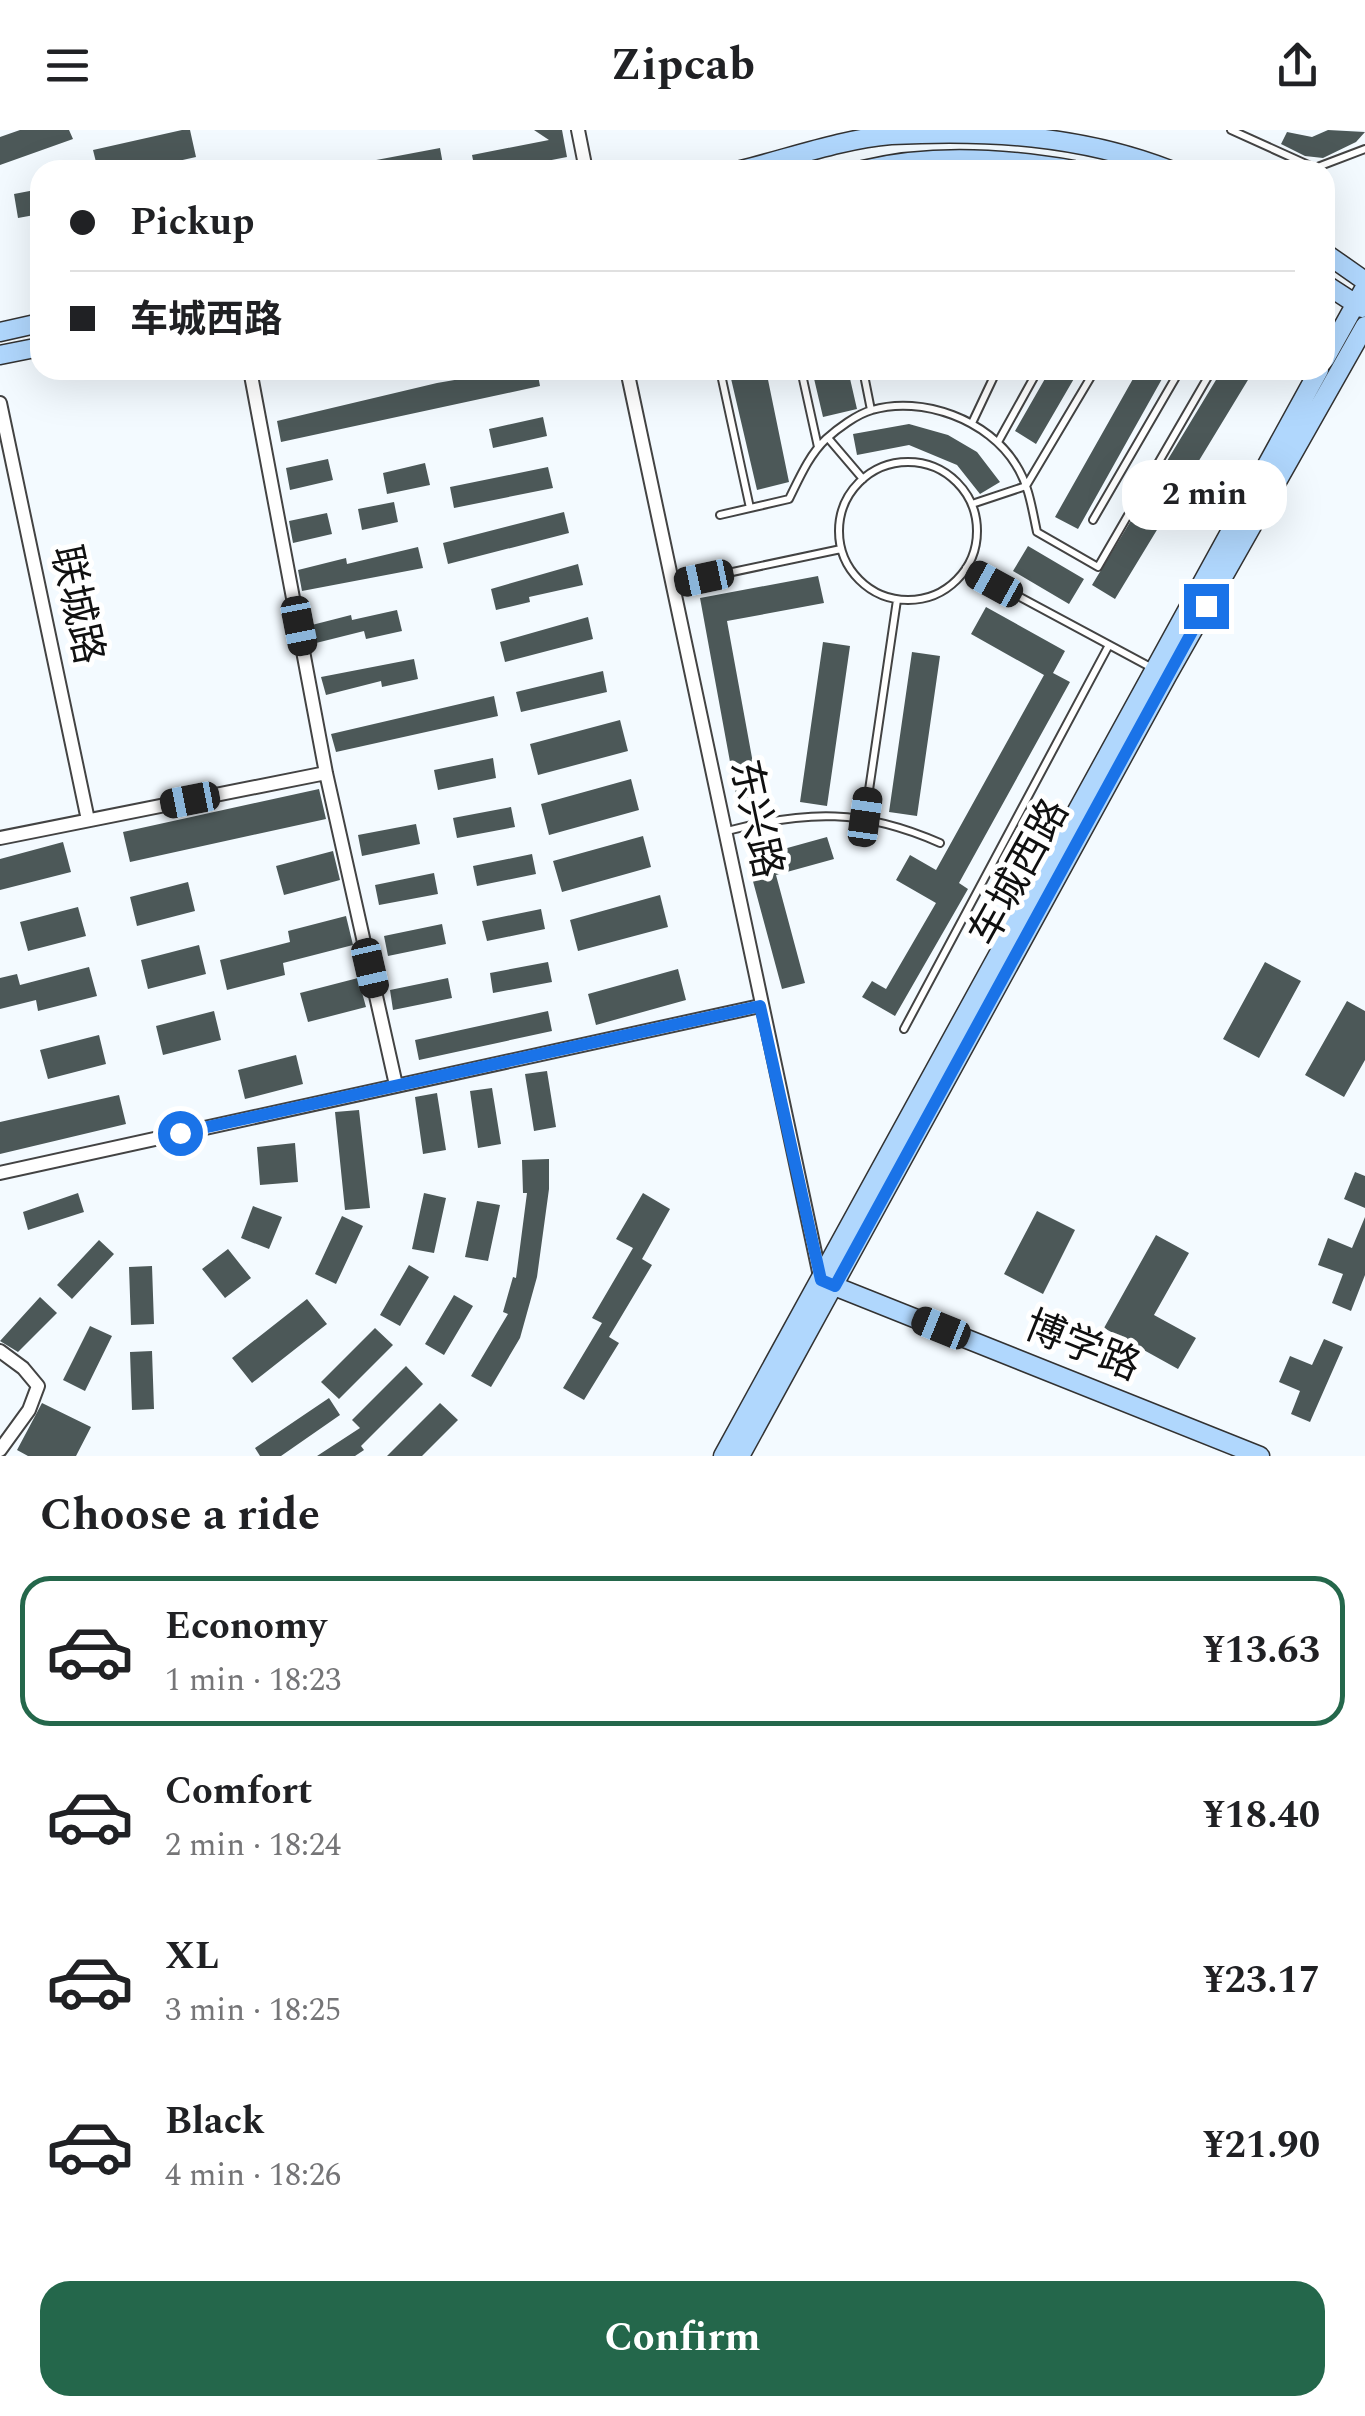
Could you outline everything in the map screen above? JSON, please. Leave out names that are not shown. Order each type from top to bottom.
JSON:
[{"type":"main road","points":[[784,160],[888,135],[979,131],[1006,131],[1122,152],[1143,160]]},
{"type":"main road","points":[[959,160],[999,160]]},
{"type":"main road","points":[[1335,260],[1365,284],[1360,307],[1335,344]]},
{"type":"main road","points":[[1335,291],[1360,307]]},
{"type":"main road","points":[[0,332],[30,325]]},
{"type":"main road","name":"车城西路","points":[[1335,377],[1365,326]]},
{"type":"main road","points":[[0,355],[30,349]]},
{"type":"main road","name":"车城西路","points":[[740,1456],[828,1283],[1314,380]]},
{"type":"main road","name":"车城西路","points":[[1160,672],[1333,380]]},
{"type":"main road","name":"车城西路","points":[[722,1456],[828,1283]]},
{"type":"main road","name":"博学路","points":[[828,1283],[1260,1456]]},
{"type":"street","points":[[578,130],[584,160]]},
{"type":"street","points":[[252,380],[326,773],[396,1085]]},
{"type":"street","name":"东兴路","points":[[629,380],[760,1006],[828,1283]]},
{"type":"street","name":"联城路","points":[[0,404],[88,820]]},
{"type":"street","points":[[0,838],[326,773]]},
{"type":"street","points":[[0,1172],[760,1006]]},
{"type":"street","points":[[0,1351],[23,1368],[38,1386],[30,1410],[0,1450]]},
{"type":"lane","points":[[1231,130],[1297,160]]},
{"type":"lane","points":[[979,131],[991,159]]},
{"type":"lane","points":[[1335,160],[1365,149]]},
{"type":"lane","points":[[722,380],[750,508]]},
{"type":"lane","points":[[802,380],[818,448]]},
{"type":"lane","points":[[865,380],[871,410]]},
{"type":"lane","points":[[972,423],[992,380]]},
{"type":"lane","points":[[998,442],[1032,380]]},
{"type":"lane","points":[[972,504],[1026,486],[1089,380]]},
{"type":"lane","points":[[1093,520],[1174,380]]},
{"type":"lane","points":[[720,515],[789,499],[818,448],[871,410],[919,408],[972,423],[998,442],[1026,486],[1037,532],[1098,567],[1206,380]]},
{"type":"lane","points":[[828,438],[863,478]]},
{"type":"lane","points":[[897,463],[933,467],[949,476],[972,504],[976,537],[966,568],[943,590],[913,600],[897,600],[868,588],[856,577],[841,549],[840,518],[845,503],[863,478],[897,463]]},
{"type":"lane","points":[[670,585],[841,549]]},
{"type":"lane","points":[[966,568],[1160,672]]},
{"type":"lane","points":[[865,817],[897,600]]},
{"type":"lane","points":[[904,1029],[1108,645]]},
{"type":"lane","points":[[726,832],[792,817],[865,817],[940,844]]},
{"type":"building","points":[[20,130],[69,130],[73,139],[0,165],[0,137]]},
{"type":"building","points":[[190,130],[196,157],[96,160],[93,150]]},
{"type":"building","points":[[534,130],[562,130],[567,157],[473,160],[472,155],[549,140]]},
{"type":"building","points":[[1328,130],[1365,132],[1356,142],[1323,158],[1305,156],[1281,144],[1287,132],[1312,137]]},
{"type":"building","points":[[440,148],[442,160],[376,160]]},
{"type":"building","points":[[30,191],[30,216],[18,218],[14,194]]},
{"type":"building","points":[[539,380],[540,386],[281,442],[277,421],[437,383]]},
{"type":"building","points":[[731,380],[768,380],[789,482],[757,490]]},
{"type":"building","points":[[814,380],[850,380],[857,409],[823,417]]},
{"type":"building","points":[[1044,380],[1073,380],[1036,444],[1015,431]]},
{"type":"building","points":[[1132,380],[1161,380],[1078,529],[1055,517]]},
{"type":"building","points":[[1216,380],[1248,380],[1115,599],[1092,585]]},
{"type":"building","points":[[543,417],[547,436],[493,448],[489,429]]},
{"type":"building","points":[[909,424],[948,435],[977,452],[1000,482],[980,494],[957,465],[909,445],[857,455],[853,434]]},
{"type":"building","points":[[328,459],[333,480],[290,490],[286,468]]},
{"type":"building","points":[[425,463],[430,485],[387,494],[383,473]]},
{"type":"building","points":[[548,467],[553,488],[454,508],[450,487]]},
{"type":"building","points":[[394,502],[398,522],[362,530],[358,509]]},
{"type":"building","points":[[564,512],[569,533],[448,564],[443,543]]},
{"type":"building","points":[[327,513],[332,534],[293,543],[289,521]]},
{"type":"building","points":[[1028,546],[1084,579],[1069,604],[1013,571]]},
{"type":"building","points":[[418,547],[423,568],[302,591],[298,570],[346,558],[347,564]]},
{"type":"building","points":[[578,564],[583,585],[529,597],[530,602],[496,610],[491,589]]},
{"type":"building","points":[[818,576],[824,603],[727,621],[759,796],[737,800],[700,598]]},
{"type":"building","points":[[986,607],[1065,651],[1053,673],[1070,682],[959,883],[968,889],[895,1016],[862,997],[872,981],[886,989],[936,903],[896,880],[910,855],[936,870],[1044,675],[971,634]]},
{"type":"building","points":[[397,610],[402,631],[366,639],[364,631],[312,644],[308,626],[351,615],[352,620]]},
{"type":"building","points":[[588,617],[593,639],[505,662],[500,642]]},
{"type":"building","points":[[823,642],[850,646],[827,806],[800,802]]},
{"type":"building","points":[[912,652],[940,656],[917,816],[889,812]]},
{"type":"building","points":[[414,659],[418,679],[382,687],[381,681],[326,695],[321,677]]},
{"type":"building","points":[[603,671],[607,692],[521,712],[516,692]]},
{"type":"building","points":[[494,696],[498,716],[336,752],[331,734]]},
{"type":"building","points":[[620,720],[628,751],[538,775],[530,744]]},
{"type":"building","points":[[493,758],[496,778],[438,790],[434,770]]},
{"type":"building","points":[[631,779],[639,810],[549,835],[541,804]]},
{"type":"building","points":[[319,789],[326,819],[130,862],[123,832]]},
{"type":"building","points":[[511,807],[515,827],[457,838],[453,818]]},
{"type":"building","points":[[416,824],[420,844],[362,856],[358,835]]},
{"type":"building","points":[[643,836],[651,867],[562,892],[553,861]]},
{"type":"building","points":[[827,837],[834,859],[776,875],[805,983],[782,989],[747,859]]},
{"type":"building","points":[[63,842],[71,872],[0,890],[0,859]]},
{"type":"building","points":[[333,851],[340,880],[284,895],[276,866]]},
{"type":"building","points":[[532,854],[536,874],[477,886],[473,866]]},
{"type":"building","points":[[434,873],[438,894],[379,905],[375,885]]},
{"type":"building","points":[[188,882],[195,911],[137,926],[130,897]]},
{"type":"building","points":[[660,895],[668,927],[578,951],[570,920]]},
{"type":"building","points":[[78,907],[86,936],[28,951],[20,922]]},
{"type":"building","points":[[541,909],[545,929],[487,941],[482,921]]},
{"type":"building","points":[[346,916],[353,945],[283,963],[285,975],[227,990],[220,960],[290,942],[288,931]]},
{"type":"building","points":[[442,924],[446,944],[388,956],[384,936]]},
{"type":"building","points":[[199,945],[206,974],[148,989],[141,960]]},
{"type":"building","points":[[548,962],[552,982],[493,993],[490,973]]},
{"type":"building","points":[[1265,962],[1301,981],[1259,1058],[1223,1039]]},
{"type":"building","points":[[89,967],[97,996],[38,1011],[36,1000],[0,1009],[0,978],[17,974],[20,985]]},
{"type":"building","points":[[678,969],[686,1000],[596,1025],[588,994]]},
{"type":"building","points":[[358,978],[366,1007],[308,1022],[300,993]]},
{"type":"building","points":[[448,978],[452,998],[393,1010],[390,990]]},
{"type":"building","points":[[1347,1001],[1365,1011],[1365,1060],[1344,1097],[1305,1075]]},
{"type":"building","points":[[214,1011],[221,1040],[163,1055],[156,1026]]},
{"type":"building","points":[[548,1011],[552,1031],[419,1060],[415,1040]]},
{"type":"building","points":[[99,1035],[106,1064],[48,1079],[40,1050]]},
{"type":"building","points":[[296,1055],[303,1084],[245,1099],[238,1070]]},
{"type":"building","points":[[547,1071],[556,1127],[534,1131],[525,1074]]},
{"type":"building","points":[[492,1088],[501,1144],[478,1148],[470,1091]]},
{"type":"building","points":[[437,1093],[446,1150],[423,1154],[415,1097]]},
{"type":"building","points":[[119,1095],[126,1124],[0,1154],[0,1122]]},
{"type":"building","points":[[359,1110],[370,1208],[345,1210],[335,1112]]},
{"type":"building","points":[[295,1143],[298,1182],[260,1185],[257,1147]]},
{"type":"building","points":[[549,1159],[549,1189],[537,1277],[520,1338],[491,1387],[471,1376],[508,1314],[503,1312],[513,1277],[516,1278],[527,1193],[523,1193],[522,1160]]},
{"type":"building","points":[[1355,1172],[1365,1176],[1365,1208],[1344,1199]]},
{"type":"building","points":[[78,1193],[84,1212],[28,1230],[23,1212]]},
{"type":"building","points":[[424,1193],[446,1198],[434,1253],[412,1249]]},
{"type":"building","points":[[643,1193],[670,1209],[642,1259],[652,1265],[609,1337],[619,1343],[584,1400],[563,1388],[602,1323],[592,1318],[633,1248],[616,1239]]},
{"type":"building","points":[[477,1201],[500,1205],[488,1261],[465,1257]]},
{"type":"building","points":[[253,1206],[282,1217],[269,1249],[241,1238]]},
{"type":"building","points":[[1037,1211],[1075,1230],[1043,1294],[1004,1274]]},
{"type":"building","points":[[342,1216],[363,1226],[336,1284],[315,1274]]},
{"type":"building","points":[[1365,1217],[1365,1275],[1351,1311],[1332,1303],[1343,1274],[1318,1265],[1328,1238],[1352,1248]]},
{"type":"building","points":[[1156,1235],[1189,1253],[1154,1315],[1196,1338],[1178,1369],[1104,1328]]},
{"type":"building","points":[[99,1240],[114,1254],[72,1299],[57,1285]]},
{"type":"building","points":[[228,1249],[251,1278],[225,1298],[202,1269]]},
{"type":"building","points":[[409,1265],[429,1277],[400,1326],[380,1315]]},
{"type":"building","points":[[152,1266],[154,1324],[131,1325],[129,1267]]},
{"type":"building","points":[[454,1295],[473,1306],[444,1355],[425,1344]]},
{"type":"building","points":[[40,1297],[57,1313],[18,1352],[0,1341]]},
{"type":"building","points":[[307,1299],[327,1324],[252,1383],[232,1358]]},
{"type":"building","points":[[90,1326],[112,1336],[85,1391],[63,1380]]},
{"type":"building","points":[[375,1328],[393,1345],[339,1399],[321,1382]]},
{"type":"building","points":[[1324,1339],[1343,1347],[1310,1422],[1291,1414],[1300,1391],[1279,1382],[1290,1356],[1312,1365]]},
{"type":"building","points":[[152,1351],[154,1409],[132,1410],[130,1352]]},
{"type":"building","points":[[406,1366],[423,1384],[361,1446],[364,1450],[355,1456],[317,1456],[360,1428],[352,1420]]},
{"type":"building","points":[[329,1398],[340,1415],[281,1456],[260,1456],[255,1448]]},
{"type":"building","points":[[42,1403],[91,1427],[76,1456],[28,1456],[17,1450]]},
{"type":"building","points":[[440,1403],[458,1420],[422,1456],[387,1456]]},
{"type":"route","points":[[180,1133],[760,1006],[821,1280],[835,1286],[1206,606]]}]
